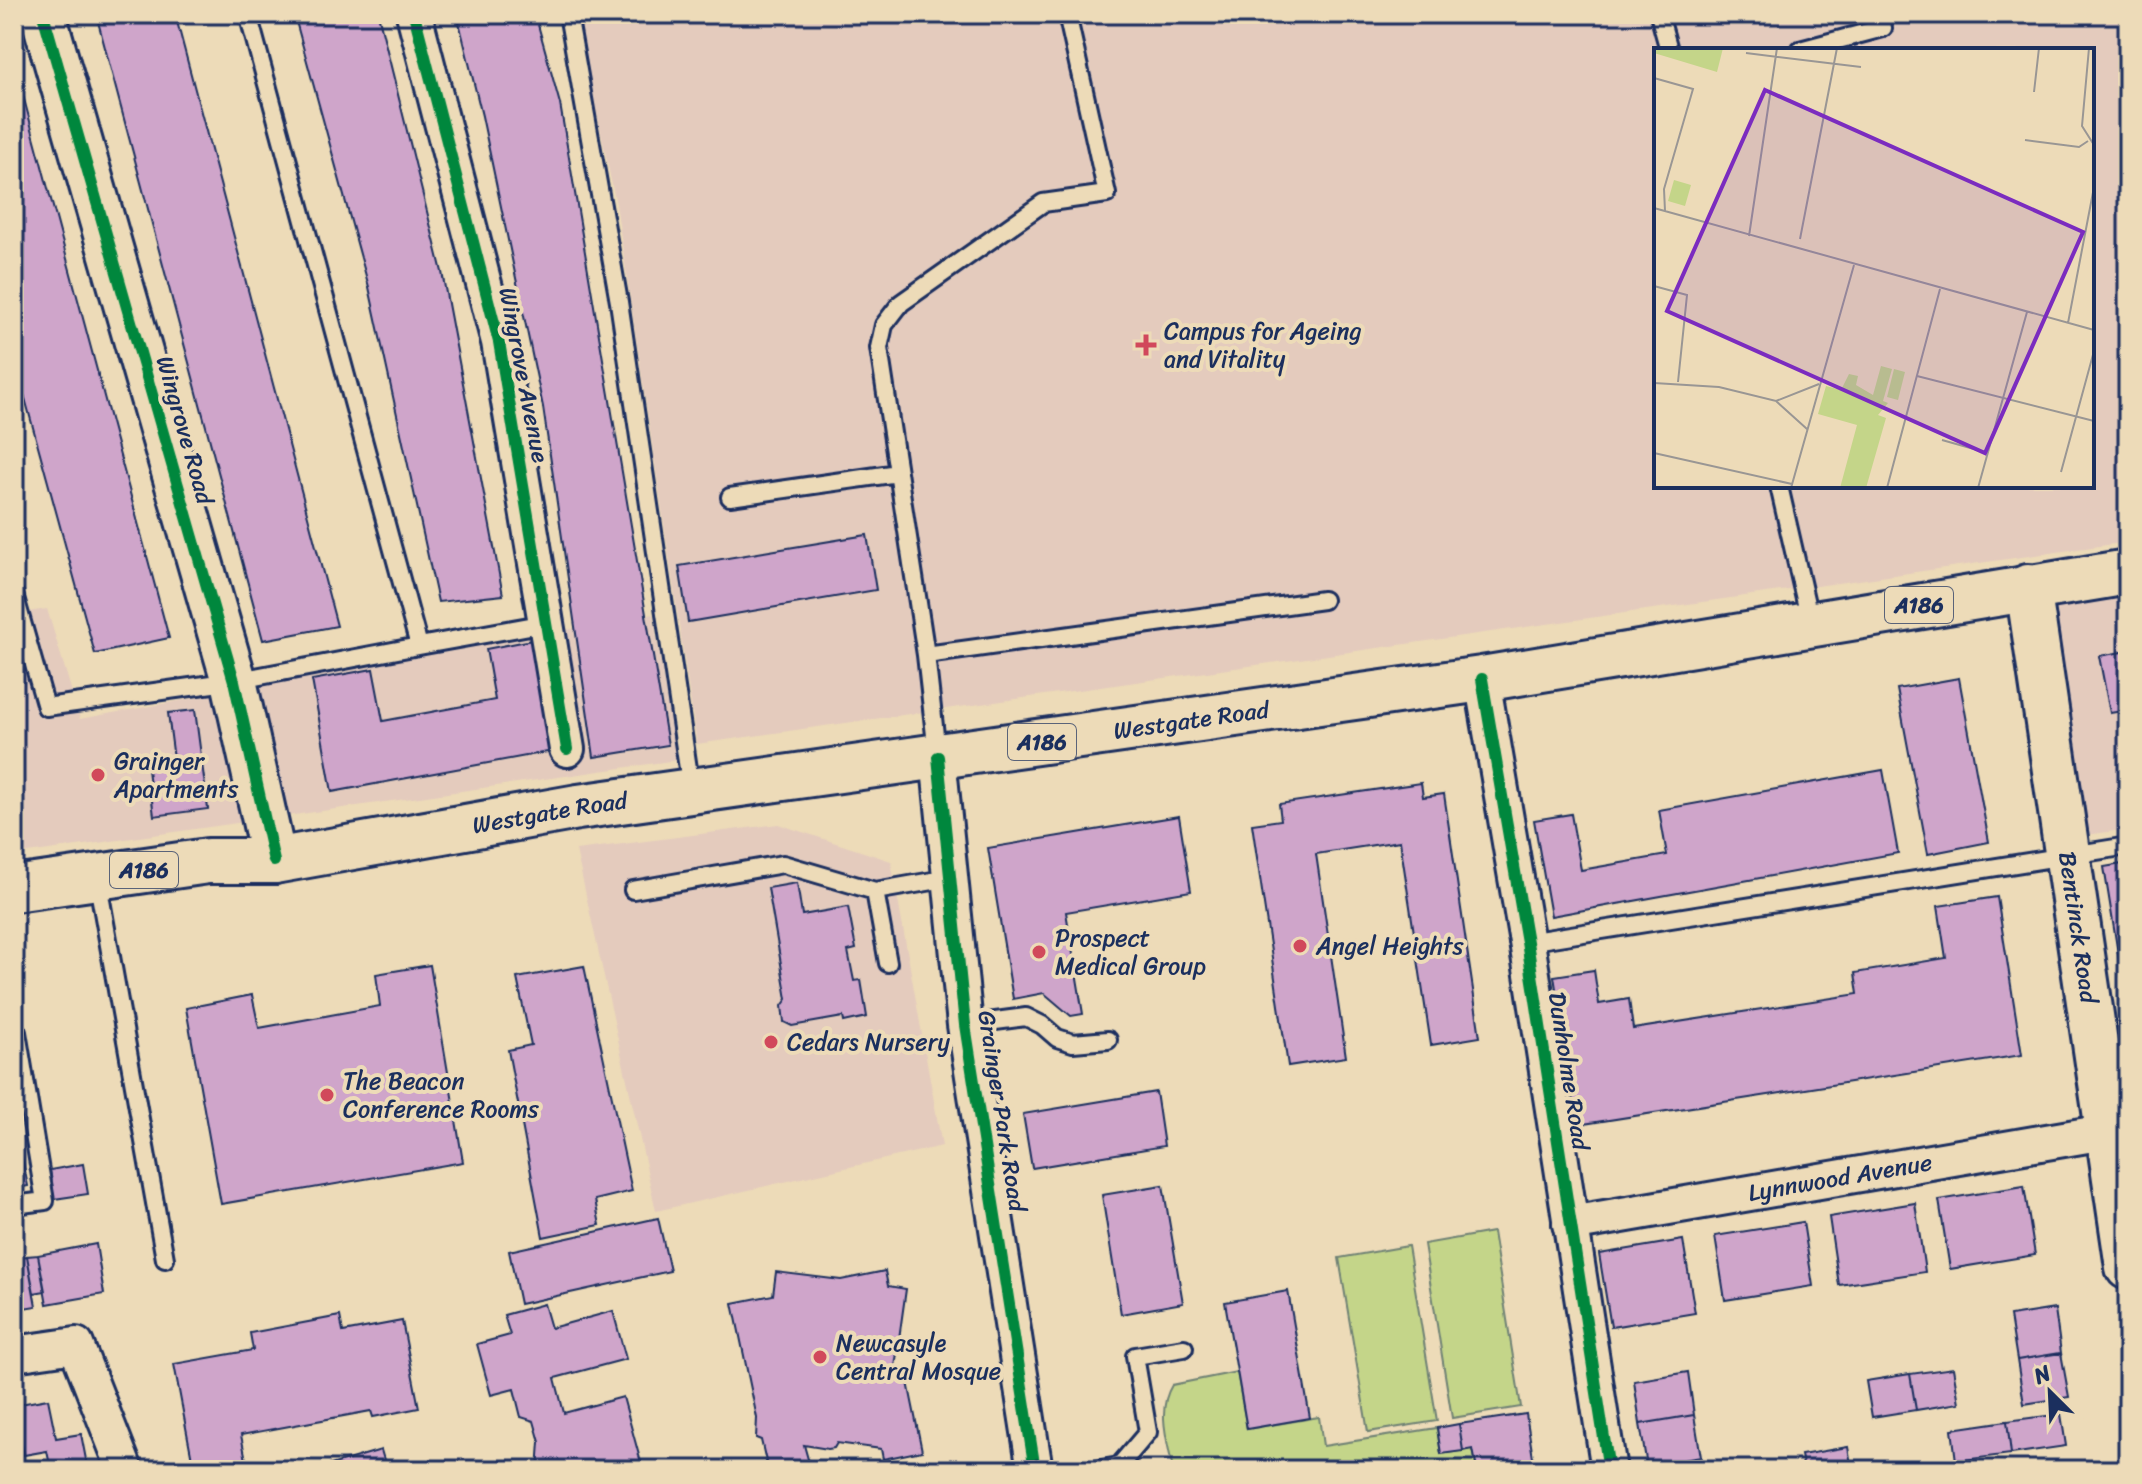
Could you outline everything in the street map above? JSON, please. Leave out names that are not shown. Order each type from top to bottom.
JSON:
[{"type":"main road","name":"Wingrove Road","points":[[43,14],[234,681],[274,861]]},
{"type":"main road","name":"Westgate Road","points":[[14,889],[208,861],[274,861],[368,842],[691,790],[1482,679],[2128,572]]},
{"type":"main road","name":"Bentinck Road","points":[[2028,587],[2067,855],[2118,1129],[2128,1267]]},
{"type":"street","name":"Wingrove Avenue","points":[[414,14],[499,342],[567,749]]},
{"type":"street","name":"Dunholme Road","points":[[1482,679],[1527,942],[1609,1470]]},
{"type":"street","name":"Grainger Park Road","points":[[938,757],[965,1025],[1035,1470]]},
{"type":"street","name":"Lynnwood Avenue","points":[[1570,1224],[2118,1129]]},
{"type":"street","points":[[14,1354],[76,1345],[125,1470]]},
{"type":"lane","points":[[248,14],[419,646]]},
{"type":"lane","points":[[568,14],[619,302],[691,790]]},
{"type":"lane","points":[[938,757],[926,655],[879,348],[884,325],[901,303],[1043,203],[1107,194],[1067,14]]},
{"type":"lane","points":[[1659,14],[1668,48]]},
{"type":"lane","points":[[1808,48],[1883,28]]},
{"type":"lane","points":[[730,497],[898,473]]},
{"type":"lane","points":[[1779,488],[1810,623]]},
{"type":"lane","points":[[14,594],[46,707],[234,681],[546,623]]},
{"type":"lane","points":[[926,655],[1323,600]]},
{"type":"lane","points":[[1527,942],[2128,846]]},
{"type":"lane","points":[[633,890],[783,864],[875,891],[950,878]]},
{"type":"lane","points":[[97,877],[165,1259]]},
{"type":"lane","points":[[875,891],[888,963]]},
{"type":"lane","points":[[965,1025],[1026,1017],[1057,1038],[1073,1043],[1108,1040]]},
{"type":"lane","points":[[14,1029],[17,1032],[45,1201],[14,1205]]},
{"type":"lane","points":[[1095,1470],[1119,1466],[1148,1432],[1135,1356],[1184,1348]]},
{"type":"shaded area","name":"Campus for Ageing and Vitality","points":[[576,14],[2128,14],[2128,542],[697,744],[616,204]]},
{"type":"shaded area","points":[[2128,590],[2128,829],[2080,836],[2044,603]]},
{"type":"shaded area","points":[[47,609],[80,719],[653,614],[677,760],[14,855],[14,614]]},
{"type":"shaded area","name":"Cedars Nursery","points":[[778,824],[891,861],[942,1146],[656,1211],[576,850]]},
{"type":"green space","points":[[1493,1232],[1521,1407],[1452,1418],[1424,1244]]},
{"type":"green space","points":[[1408,1246],[1437,1421],[1368,1432],[1339,1258]]},
{"type":"green space","points":[[1237,1372],[1247,1429],[1319,1417],[1323,1446],[1437,1428],[1441,1454],[1473,1449],[1477,1470],[1173,1470],[1164,1416],[1172,1385]]},
{"type":"building","points":[[96,14],[175,14],[337,626],[263,640]]},
{"type":"building","points":[[294,14],[378,14],[442,272],[503,595],[438,602],[369,287]]},
{"type":"building","points":[[457,14],[535,14],[560,104],[668,745],[594,757],[543,407],[482,116]]},
{"type":"building","points":[[14,62],[169,638],[95,654],[14,358]]},
{"type":"building","points":[[867,535],[876,590],[688,622],[679,566]]},
{"type":"building","points":[[532,640],[553,751],[332,792],[312,680],[373,669],[383,721],[495,700],[486,649]]},
{"type":"building","points":[[2128,651],[2128,710],[2110,713],[2099,656]]},
{"type":"building","points":[[1959,678],[1989,842],[1928,854],[1897,689]]},
{"type":"building","points":[[195,710],[208,809],[154,816],[147,762],[174,759],[168,713]]},
{"type":"building","points":[[1883,770],[1898,853],[1551,916],[1534,820],[1571,814],[1581,870],[1667,855],[1659,810]]},
{"type":"building","name":"Angel Heights","points":[[1421,783],[1423,797],[1444,794],[1480,1037],[1431,1045],[1400,841],[1316,854],[1346,1057],[1288,1066],[1252,824],[1281,820],[1279,804]]},
{"type":"building","name":"Prospect Medical Group","points":[[1179,816],[1191,891],[1066,912],[1083,1014],[1071,1016],[1044,993],[1013,999],[988,848]]},
{"type":"building","points":[[2128,863],[2128,1015],[2104,867]]},
{"type":"building","points":[[797,883],[802,915],[848,907],[856,949],[848,951],[854,981],[861,980],[867,1017],[844,1022],[843,1017],[792,1026],[784,1022],[782,1006],[787,999],[768,888]]},
{"type":"building","points":[[1997,897],[2022,1055],[1577,1125],[1554,976],[1594,970],[1599,1004],[1629,999],[1633,1029],[1858,994],[1855,973],[1946,958],[1938,906]]},
{"type":"building","name":"The Beacon Conference Rooms","points":[[430,965],[463,1162],[221,1204],[186,1008],[252,995],[259,1028],[380,1006],[376,974]]},
{"type":"building","points":[[584,966],[632,1191],[595,1200],[600,1225],[543,1237],[508,1050],[531,1045],[517,978]]},
{"type":"building","points":[[1156,1092],[1164,1146],[1032,1168],[1023,1114]]},
{"type":"building","points":[[14,1120],[28,1186],[14,1189]]},
{"type":"building","points":[[83,1164],[88,1194],[54,1199],[50,1170]]},
{"type":"building","points":[[1163,1185],[1183,1303],[1121,1314],[1102,1195]]},
{"type":"building","points":[[2024,1186],[2035,1255],[1950,1269],[1939,1200]]},
{"type":"building","points":[[1915,1203],[1925,1272],[1839,1285],[1829,1217]]},
{"type":"building","points":[[658,1218],[670,1271],[520,1304],[509,1251]]},
{"type":"building","points":[[1803,1222],[1813,1286],[1725,1300],[1715,1236]]},
{"type":"building","points":[[1683,1240],[1695,1313],[1611,1327],[1599,1254]]},
{"type":"building","points":[[96,1244],[104,1294],[47,1304],[38,1255]]},
{"type":"building","points":[[38,1255],[45,1291],[34,1293],[27,1256]]},
{"type":"building","points":[[27,1256],[36,1306],[18,1309],[14,1298],[14,1259]]},
{"type":"building","name":"Newcasyle Central Mosque","points":[[885,1271],[888,1286],[906,1289],[894,1374],[899,1379],[907,1377],[922,1451],[883,1459],[881,1449],[837,1443],[834,1448],[828,1449],[804,1445],[811,1470],[768,1470],[761,1440],[756,1438],[757,1418],[733,1303],[773,1295],[776,1272],[841,1280]]},
{"type":"building","points":[[1288,1291],[1310,1418],[1247,1429],[1225,1302]]},
{"type":"building","points":[[544,1304],[551,1328],[613,1311],[626,1359],[555,1378],[564,1413],[623,1397],[643,1470],[538,1470],[540,1442],[534,1421],[521,1417],[514,1389],[491,1395],[477,1344],[510,1335],[504,1315]]},
{"type":"building","points":[[2055,1309],[2061,1353],[2017,1360],[2010,1316]]},
{"type":"building","points":[[340,1316],[343,1332],[402,1321],[419,1408],[373,1417],[371,1411],[241,1435],[248,1470],[194,1470],[174,1364],[253,1350],[250,1333]]},
{"type":"building","points":[[2061,1353],[2069,1397],[2024,1404],[2017,1360]]},
{"type":"building","points":[[1953,1368],[1959,1403],[1916,1410],[1910,1374]]},
{"type":"building","points":[[1688,1372],[1694,1415],[1640,1424],[1634,1381]]},
{"type":"building","points":[[1910,1374],[1916,1410],[1872,1417],[1866,1381]]},
{"type":"building","points":[[48,1399],[56,1438],[81,1434],[88,1470],[51,1470],[47,1451],[24,1455],[14,1405]]},
{"type":"building","points":[[1526,1414],[1535,1470],[1477,1470],[1473,1449],[1463,1451],[1459,1424]]},
{"type":"building","points":[[2061,1414],[2066,1446],[2011,1454],[2007,1421]]},
{"type":"building","points":[[1694,1415],[1701,1457],[1647,1466],[1640,1424]]},
{"type":"building","points":[[2007,1421],[2011,1454],[1956,1461],[1952,1429]]},
{"type":"building","points":[[1459,1424],[1463,1451],[1441,1454],[1437,1428]]},
{"type":"building","points":[[1848,1447],[1852,1470],[1804,1470],[1801,1455]]},
{"type":"building","points":[[381,1450],[387,1470],[314,1470]]},
{"type":"cycle path","points":[[43,14],[234,681],[274,861]]},
{"type":"cycle path","points":[[414,14],[499,342],[567,749]]},
{"type":"cycle path","points":[[1482,679],[1527,942],[1609,1470]]},
{"type":"cycle path","points":[[938,757],[965,1025],[1035,1470]]},
{"type":"place","name":"Campus for Ageing and Vitality","points":[[1146,345]]},
{"type":"place","name":"Grainger Apartments","points":[[98,775]]},
{"type":"place","name":"Angel Heights","points":[[1300,946]]},
{"type":"place","name":"Prospect Medical Group","points":[[1039,952]]},
{"type":"place","name":"Cedars Nursery","points":[[771,1042]]},
{"type":"place","name":"The Beacon Conference Rooms","points":[[327,1095]]},
{"type":"place","name":"Newcasyle Central Mosque","points":[[820,1357]]}]
